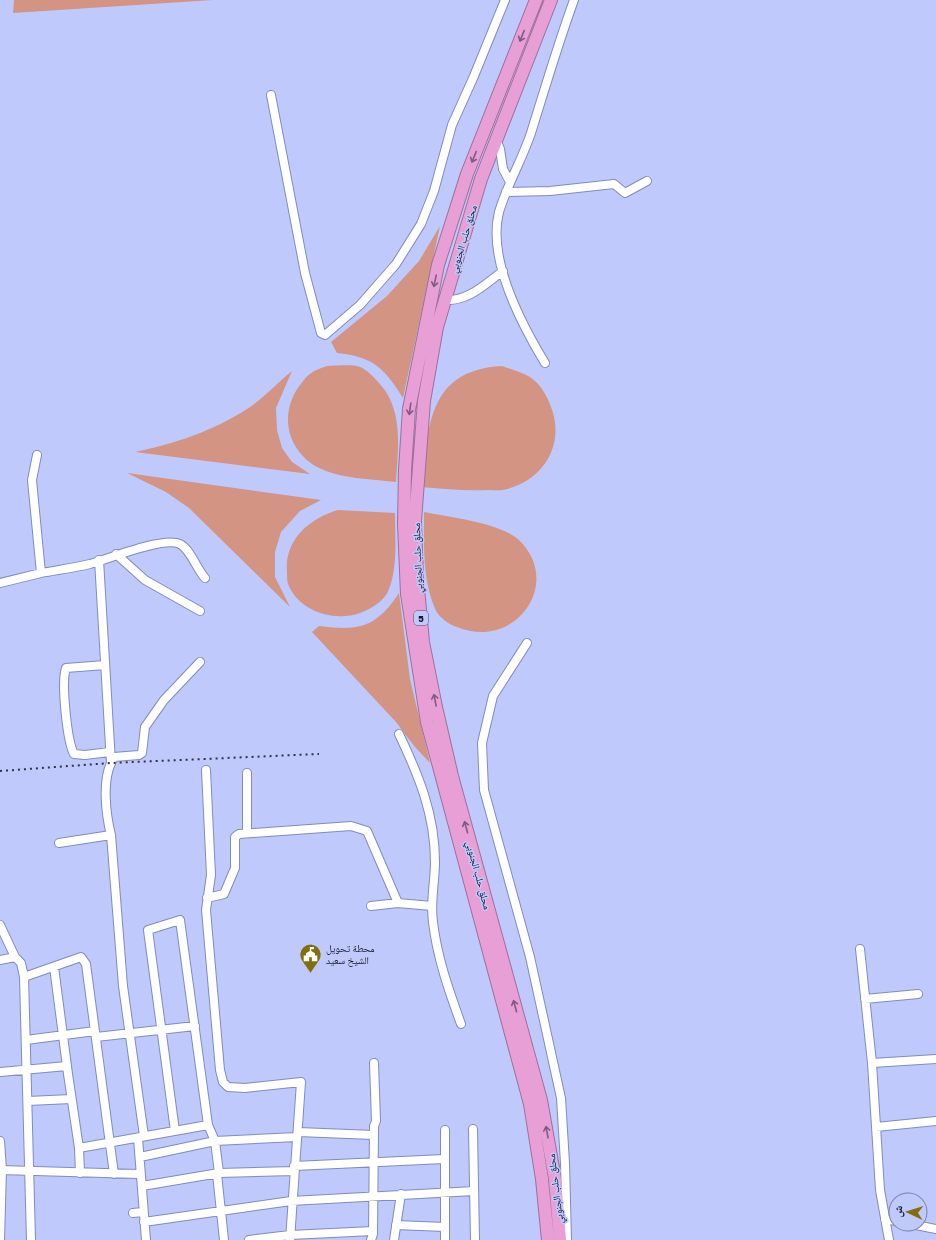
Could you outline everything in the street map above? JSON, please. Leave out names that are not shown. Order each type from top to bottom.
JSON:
[{"type":"highway","name":"محلق حلب الجنوبي","points":[[536,0],[467,174],[438,265],[409,409],[405,470],[404,524],[407,594],[427,722],[530,1104],[542,1180],[548,1240]]},
{"type":"highway","name":"محلق حلب الجنوبي","points":[[551,0],[495,139],[444,300],[437,327],[424,400],[415,521],[417,577],[423,642],[452,776],[541,1100],[555,1179],[560,1240]]},
{"type":"street","points":[[271,94],[305,273],[321,333],[325,335],[360,305],[406,250],[421,224],[434,191],[452,125],[474,76],[504,0]]},
{"type":"street","points":[[546,363],[525,330],[509,290],[503,271],[497,240],[499,215],[506,192],[530,134],[550,69],[574,0]]},
{"type":"street","points":[[495,139],[500,150],[503,169],[510,182]]},
{"type":"street","points":[[506,192],[550,191],[614,184],[625,193],[647,181]]},
{"type":"street","points":[[444,300],[452,301],[467,297],[503,271]]},
{"type":"street","points":[[37,455],[32,480],[41,573]]},
{"type":"street","points":[[0,583],[41,573],[91,564],[116,554],[144,547],[178,543],[192,557],[197,569],[205,578]]},
{"type":"street","points":[[116,554],[145,580],[200,611]]},
{"type":"street","points":[[99,560],[111,763]]},
{"type":"street","points":[[526,643],[493,696],[482,743],[484,790],[530,957],[561,1098],[566,1163],[567,1240]]},
{"type":"street","points":[[146,1240],[140,1174],[141,1138],[128,1033],[110,835],[106,819],[107,772],[114,757],[139,755],[142,753],[145,727],[164,700],[200,662]]},
{"type":"street","points":[[105,665],[66,668],[64,673],[68,734],[74,754],[85,755],[110,752]]},
{"type":"street","points":[[399,734],[424,788],[431,821],[435,862],[432,906],[436,941],[443,973],[461,1024]]},
{"type":"street","points":[[206,770],[211,875],[207,898],[207,918],[220,1070],[223,1082],[228,1087],[246,1088],[301,1082],[298,1134],[291,1202],[290,1238]]},
{"type":"street","points":[[247,773],[247,833]]},
{"type":"street","points":[[207,898],[224,894],[235,868],[235,837],[239,834],[331,826],[351,826],[367,831],[398,904]]},
{"type":"street","points":[[60,842],[110,835]]},
{"type":"street","points":[[371,906],[398,904],[432,906]]},
{"type":"street","points":[[176,1131],[148,930],[180,920],[208,1125],[215,1141],[224,1240]]},
{"type":"street","points":[[0,925],[15,957],[21,963],[24,977],[31,1240]]},
{"type":"street","points":[[860,949],[872,1063],[880,1190],[889,1240]]},
{"type":"street","points":[[0,960],[15,957]]},
{"type":"street","points":[[24,977],[81,957],[86,964],[114,1174]]},
{"type":"street","points":[[54,967],[62,1035],[79,1148],[80,1173]]},
{"type":"street","points":[[865,999],[918,994]]},
{"type":"street","points":[[26,1040],[62,1035],[128,1033],[195,1026]]},
{"type":"street","points":[[872,1063],[936,1059]]},
{"type":"street","points":[[371,1240],[373,1231],[372,1196],[376,1121],[374,1063]]},
{"type":"street","points":[[0,1072],[67,1066]]},
{"type":"street","points":[[28,1101],[71,1099]]},
{"type":"street","points":[[876,1127],[936,1121]]},
{"type":"street","points":[[79,1148],[208,1125]]},
{"type":"street","points":[[473,1129],[475,1240]]},
{"type":"street","points":[[445,1130],[445,1240]]},
{"type":"street","points":[[140,1156],[215,1141],[298,1134],[374,1136]]},
{"type":"street","points":[[0,1141],[0,1240]]},
{"type":"street","points":[[142,1186],[218,1174],[373,1162],[444,1159]]},
{"type":"street","points":[[1,1170],[140,1174]]},
{"type":"street","points":[[144,1222],[221,1210],[291,1202],[445,1191],[474,1191]]},
{"type":"street","points":[[394,1240],[401,1194]]},
{"type":"street","points":[[133,1213],[143,1212]]},
{"type":"street","points":[[396,1225],[445,1227]]},
{"type":"street","points":[[250,1240],[373,1231]]},
{"type":"shaded area","points":[[14,0],[213,0],[13,13]]},
{"type":"shaded area","points":[[440,226],[403,398],[390,379],[377,366],[360,358],[337,353],[331,342],[387,296],[419,261]]},
{"type":"shaded area","points":[[348,365],[360,367],[373,376],[387,394],[396,417],[398,430],[396,482],[356,478],[326,471],[317,467],[307,459],[298,451],[292,441],[288,419],[289,407],[293,396],[307,376],[316,370],[327,366]]},
{"type":"shaded area","points":[[502,366],[531,378],[540,386],[546,396],[555,420],[553,446],[548,458],[532,477],[505,490],[464,490],[422,487],[426,444],[430,424],[436,406],[445,390],[459,378],[477,370]]},
{"type":"shaded area","points":[[292,371],[276,408],[277,430],[282,448],[292,462],[310,474],[135,452],[179,441],[234,417],[253,405]]},
{"type":"shaded area","points":[[127,473],[321,500],[300,511],[281,532],[275,552],[275,577],[290,607],[189,508],[166,492]]},
{"type":"shaded area","points":[[338,510],[395,513],[394,571],[387,593],[381,601],[369,609],[360,613],[340,616],[319,612],[300,602],[293,594],[287,580],[287,560],[294,540],[309,525]]},
{"type":"shaded area","points":[[424,512],[488,525],[511,534],[519,540],[532,557],[536,576],[534,593],[526,609],[514,622],[497,630],[478,632],[454,626],[445,621],[438,614],[431,599],[426,575],[424,550]]},
{"type":"shaded area","points":[[399,593],[410,679],[430,763],[415,747],[396,722],[312,632],[319,626],[345,628],[356,627],[374,620],[391,605]]},
{"type":"railway","points":[[0,771],[111,763],[319,754]]},
{"type":"place","name":"محطة تحويل الشيخ سعيد","points":[[310,974]]}]
